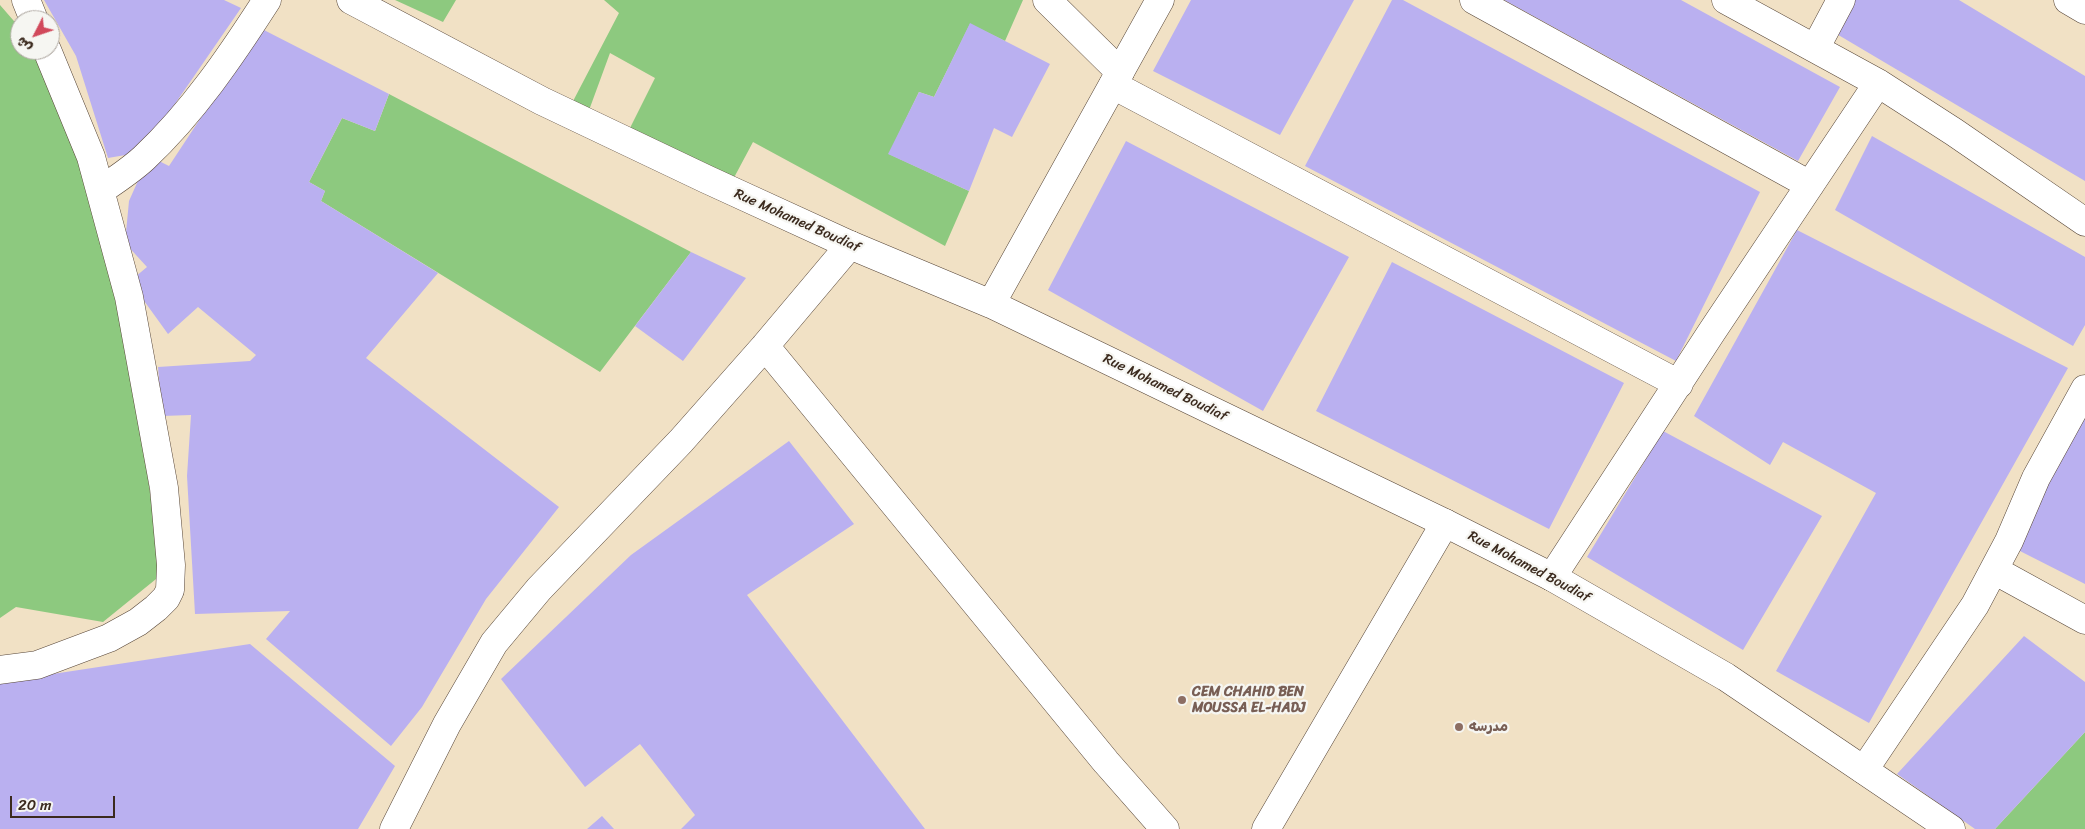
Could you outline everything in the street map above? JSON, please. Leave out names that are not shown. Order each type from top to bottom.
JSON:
[{"type":"street","points":[[101,190],[138,163],[170,132],[225,63],[267,0]]},
{"type":"street","name":"Rue Mohamed Boudiaf","points":[[352,0],[542,101],[850,245],[991,304],[1445,523],[1552,577],[1726,677],[1951,829]]},
{"type":"street","points":[[1047,0],[1116,78],[1678,384]]},
{"type":"street","points":[[991,304],[1160,0]]},
{"type":"street","points":[[1474,0],[1810,184]]},
{"type":"street","points":[[1726,0],[1816,47],[1878,83],[1946,126],[2085,222]]},
{"type":"street","points":[[1816,47],[1841,0]]},
{"type":"street","points":[[2068,0],[2085,10]]},
{"type":"street","points":[[0,670],[37,665],[109,638],[138,622],[156,608],[166,598],[170,590],[171,565],[164,488],[134,319],[91,157],[52,60]]},
{"type":"street","points":[[1552,577],[1878,83]]},
{"type":"street","points":[[394,829],[447,724],[494,643],[539,590],[681,440],[765,346],[850,245]]},
{"type":"street","points":[[765,346],[1106,762],[1164,829]]},
{"type":"street","points":[[1864,770],[1975,605],[2009,541],[2036,478],[2085,389]]},
{"type":"street","points":[[1266,829],[1445,523]]},
{"type":"street","points":[[1994,570],[2085,620]]},
{"type":"green space","points":[[395,0],[456,0],[443,22]]},
{"type":"green space","points":[[604,0],[1023,0],[1005,41],[970,24],[934,97],[919,92],[889,154],[969,191],[945,246],[753,142],[729,187],[627,134],[655,78],[610,53],[588,113],[571,105],[619,13]]},
{"type":"green space","points":[[0,5],[10,16],[10,60],[38,60],[90,175],[127,319],[161,575],[103,622],[16,607],[0,618]]},
{"type":"green space","points":[[389,94],[691,252],[600,372],[321,201],[325,191],[309,182],[342,118],[375,131]]},
{"type":"green space","points":[[2085,732],[2085,829],[1995,829]]},
{"type":"building","points":[[44,0],[224,0],[241,8],[146,146],[137,153],[108,158],[76,56],[60,28],[60,10],[50,10]]},
{"type":"building","points":[[1191,0],[1354,0],[1280,135],[1153,71]]},
{"type":"building","points":[[1392,0],[1403,0],[1760,192],[1676,361],[1305,166]]},
{"type":"building","points":[[1504,0],[1681,0],[1840,87],[1798,161]]},
{"type":"building","points":[[1851,0],[1959,0],[2085,76],[2085,181],[1835,33]]},
{"type":"building","points":[[970,23],[1050,64],[1012,137],[994,128],[969,191],[888,154],[919,92],[934,97]]},
{"type":"building","points":[[260,28],[389,94],[375,131],[342,118],[309,182],[325,191],[321,201],[438,273],[366,358],[559,507],[486,599],[422,707],[391,746],[266,639],[290,611],[195,614],[187,476],[191,415],[162,416],[158,367],[250,361],[256,355],[198,307],[168,334],[142,298],[135,277],[147,267],[125,243],[129,201],[149,156],[169,166]]},
{"type":"building","points":[[1872,136],[2085,257],[2085,325],[2073,346],[1835,210]]},
{"type":"building","points":[[1126,141],[1349,257],[1263,411],[1048,290]]},
{"type":"building","points":[[1797,230],[2068,368],[1869,723],[1776,671],[1876,493],[1783,442],[1770,465],[1694,416]]},
{"type":"building","points":[[691,252],[746,278],[683,361],[635,326]]},
{"type":"building","points":[[1392,262],[1624,383],[1549,529],[1316,411]]},
{"type":"building","points":[[2085,413],[2085,584],[2014,548]]},
{"type":"building","points":[[1663,431],[1822,516],[1743,650],[1587,557]]},
{"type":"building","points":[[789,441],[854,524],[747,595],[925,829],[681,829],[695,815],[640,744],[585,787],[501,679],[631,555]]},
{"type":"building","points":[[2024,636],[2085,682],[2085,732],[1995,829],[1975,829],[1897,774]]},
{"type":"building","points":[[250,644],[395,766],[358,829],[0,829],[0,682]]},
{"type":"building","points":[[602,816],[614,829],[587,829]]},
{"type":"place","name":"CEM CHAHID BEN MOUSSA EL-HADJ","points":[[1182,700]]},
{"type":"place","name":"مدرسه","points":[[1459,727]]}]
